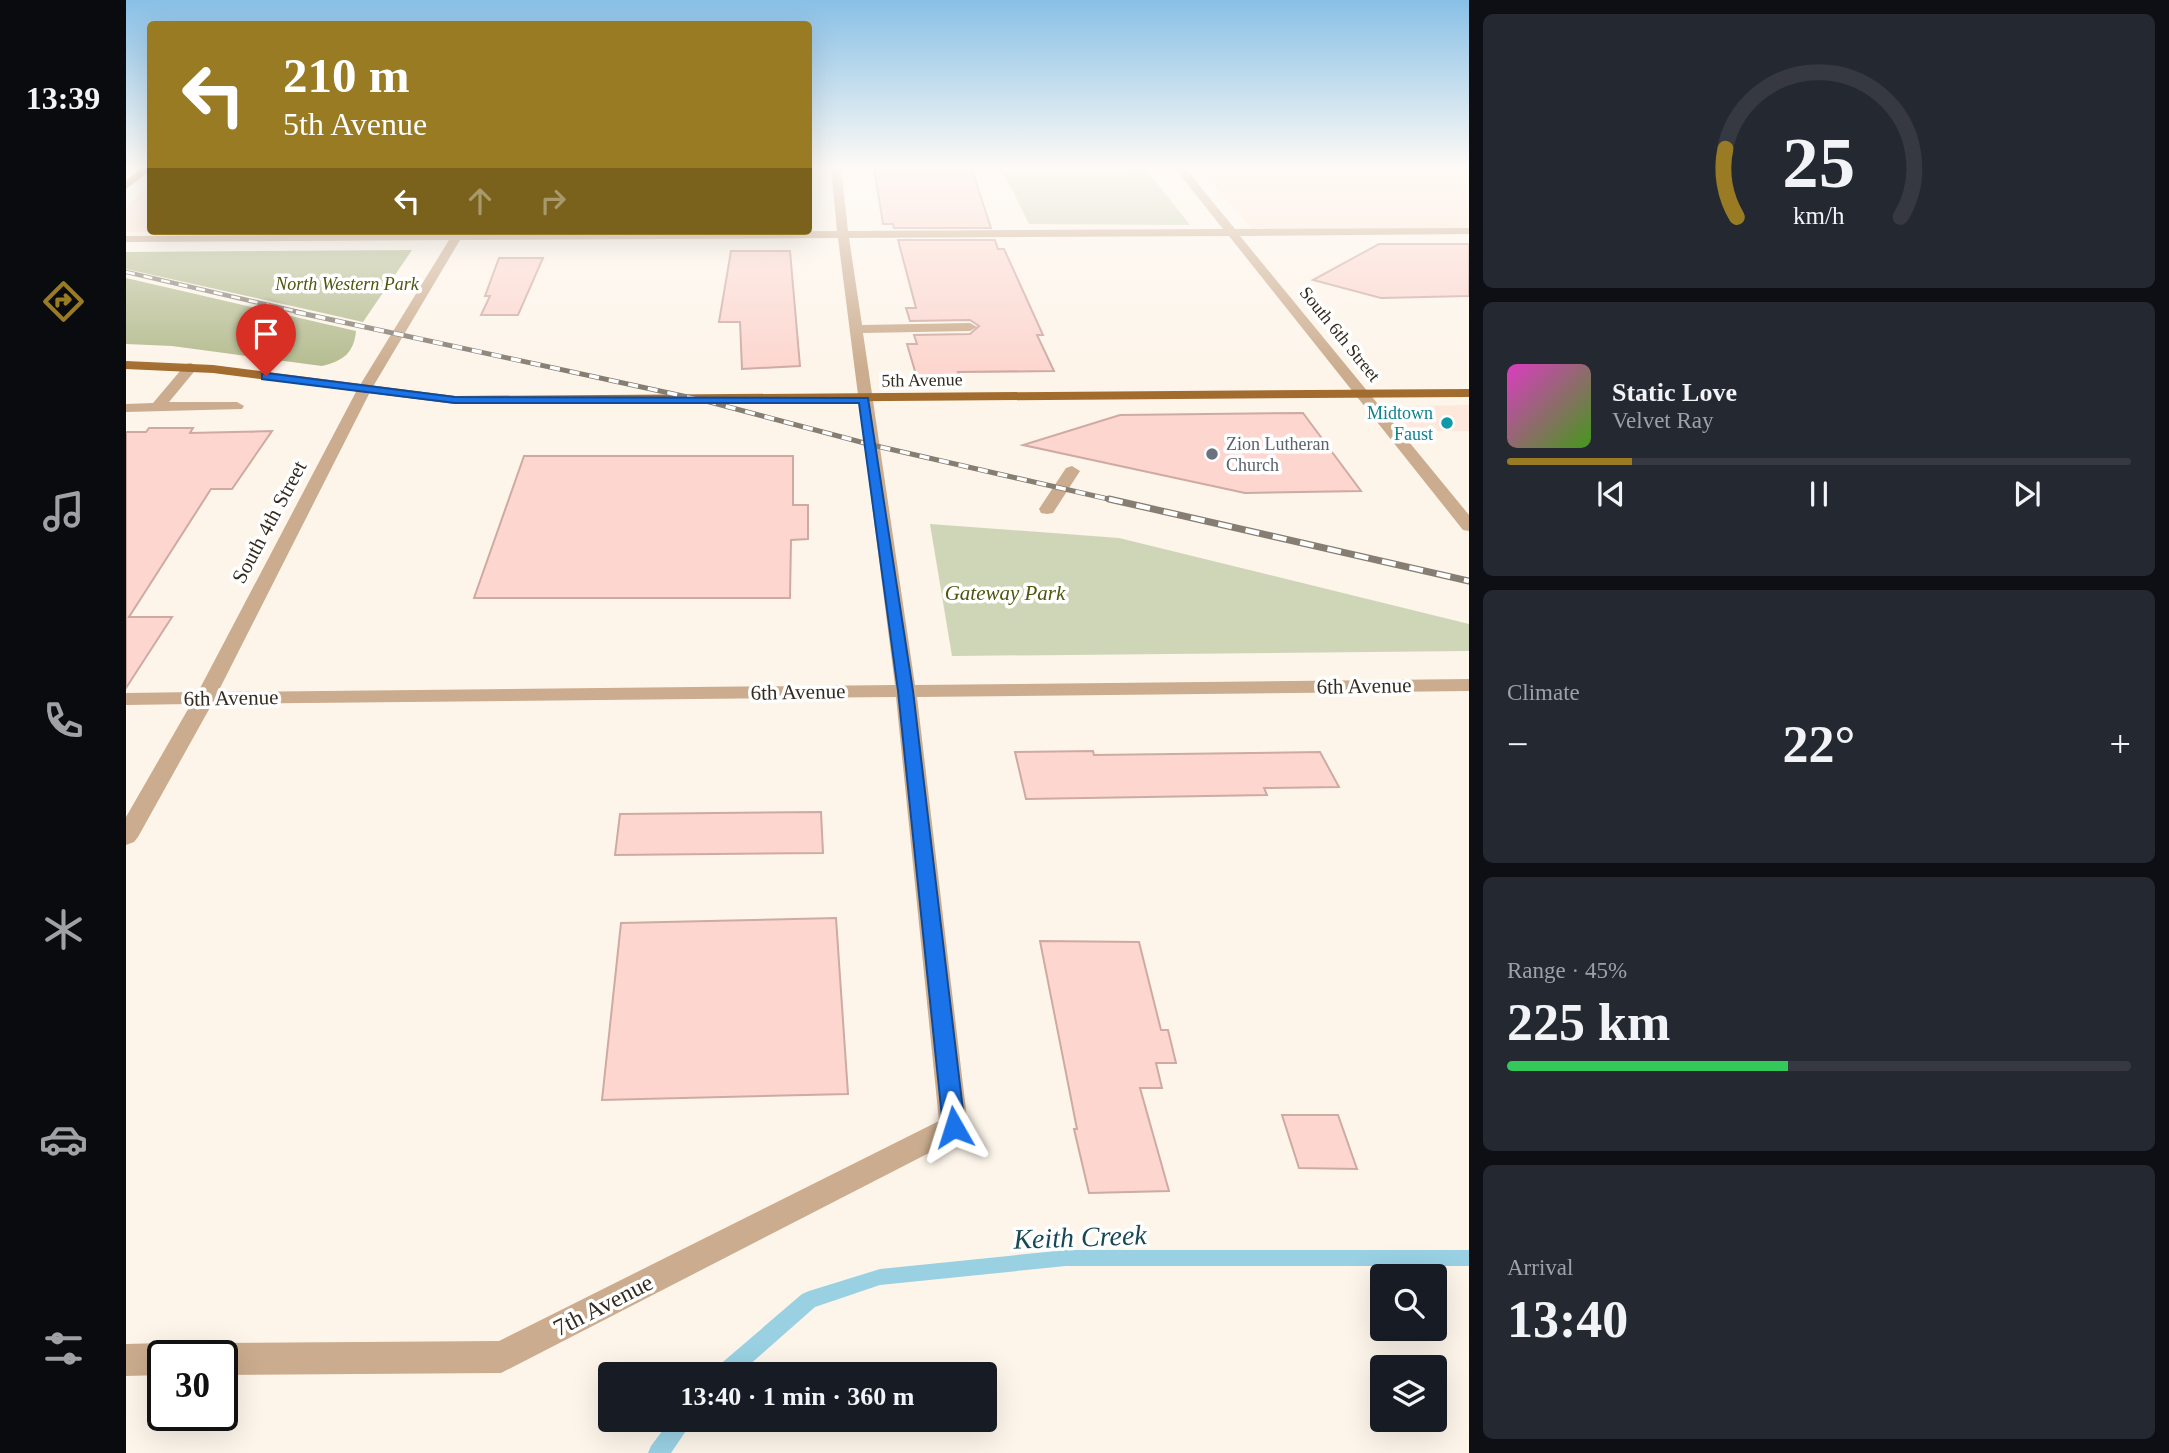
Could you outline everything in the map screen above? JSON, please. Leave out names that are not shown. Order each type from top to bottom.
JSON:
[{"type":"main road","name":"5th Avenue","points":[[126,365],[191,367],[455,400],[864,400],[1469,393]]},
{"type":"street","points":[[126,239],[392,235]]},
{"type":"street","name":"South 4th Street","points":[[126,837],[205,698],[364,390],[457,235]]},
{"type":"street","points":[[842,235],[906,691]]},
{"type":"street","name":"South 6th Street","points":[[1234,235],[1469,526]]},
{"type":"street","points":[[855,329],[970,327]]},
{"type":"street","points":[[157,407],[191,367]]},
{"type":"street","points":[[126,408],[237,407]]},
{"type":"street","points":[[1047,509],[1072,471]]},
{"type":"street","name":"6th Avenue","points":[[126,699],[1469,685]]},
{"type":"street","name":"7th Avenue","points":[[238,1359],[501,1357],[954,1127],[906,691]]},
{"type":"street","points":[[126,1360],[147,1359]]},
{"type":"shaded area","points":[[1469,405],[1469,431],[1410,431],[1395,410],[1407,406]]},
{"type":"green space","name":"North Western Park","points":[[412,250],[363,322],[126,269],[126,252]]},
{"type":"green space","points":[[126,278],[356,331],[355,339],[346,355],[336,362],[322,366],[172,346],[126,344]]},
{"type":"green space","name":"Gateway Park","points":[[930,524],[1119,538],[1469,624],[1469,651],[952,656]]},
{"type":"building","points":[[898,240],[995,240],[998,249],[1004,249],[1043,335],[1037,335],[1054,371],[958,372],[960,377],[917,378],[907,344],[917,344],[914,335],[970,334],[979,326],[970,320],[910,321],[906,308],[916,308]]},
{"type":"building","points":[[1379,244],[1469,244],[1469,296],[1381,298],[1313,280]]},
{"type":"building","points":[[731,251],[790,251],[800,366],[742,369],[740,322],[719,322]]},
{"type":"building","points":[[499,258],[543,258],[518,315],[481,315],[490,296],[485,296]]},
{"type":"building","points":[[1303,413],[1361,491],[1245,493],[1023,445],[1120,415]]},
{"type":"building","points":[[149,428],[193,428],[190,433],[272,431],[232,489],[211,489],[129,617],[172,617],[126,688],[126,432],[146,432]]},
{"type":"building","points":[[524,456],[793,456],[793,505],[808,505],[808,539],[791,540],[790,598],[474,598]]},
{"type":"building","points":[[1093,751],[1094,755],[1320,752],[1339,787],[1264,788],[1267,795],[1026,799],[1015,752]]},
{"type":"building","points":[[821,812],[823,853],[615,855],[620,814]]},
{"type":"building","points":[[836,918],[848,1094],[602,1100],[621,923]]},
{"type":"building","points":[[1040,941],[1139,942],[1161,1030],[1168,1030],[1176,1063],[1156,1063],[1162,1088],[1140,1088],[1169,1191],[1089,1193],[1074,1129],[1077,1129]]},
{"type":"building","points":[[1282,1115],[1338,1115],[1357,1169],[1299,1168]]},
{"type":"waterway","name":"Keith Creek","points":[[738,1362],[809,1300],[880,1277],[1066,1258],[1469,1258]]},
{"type":"waterway","name":"Keith Creek","points":[[658,1453],[674,1432]]},
{"type":"railway","points":[[126,272],[303,313]]},
{"type":"railway","points":[[296,312],[706,401],[872,445],[1117,501]]},
{"type":"railway","points":[[1109,499],[1469,581]]},
{"type":"place","name":"Midtown Faust","points":[[1447,423]]},
{"type":"place","name":"Zion Lutheran Church","points":[[1212,454]]},
{"type":"route","points":[[266,376],[455,400],[864,400],[906,691],[954,1127]]}]
